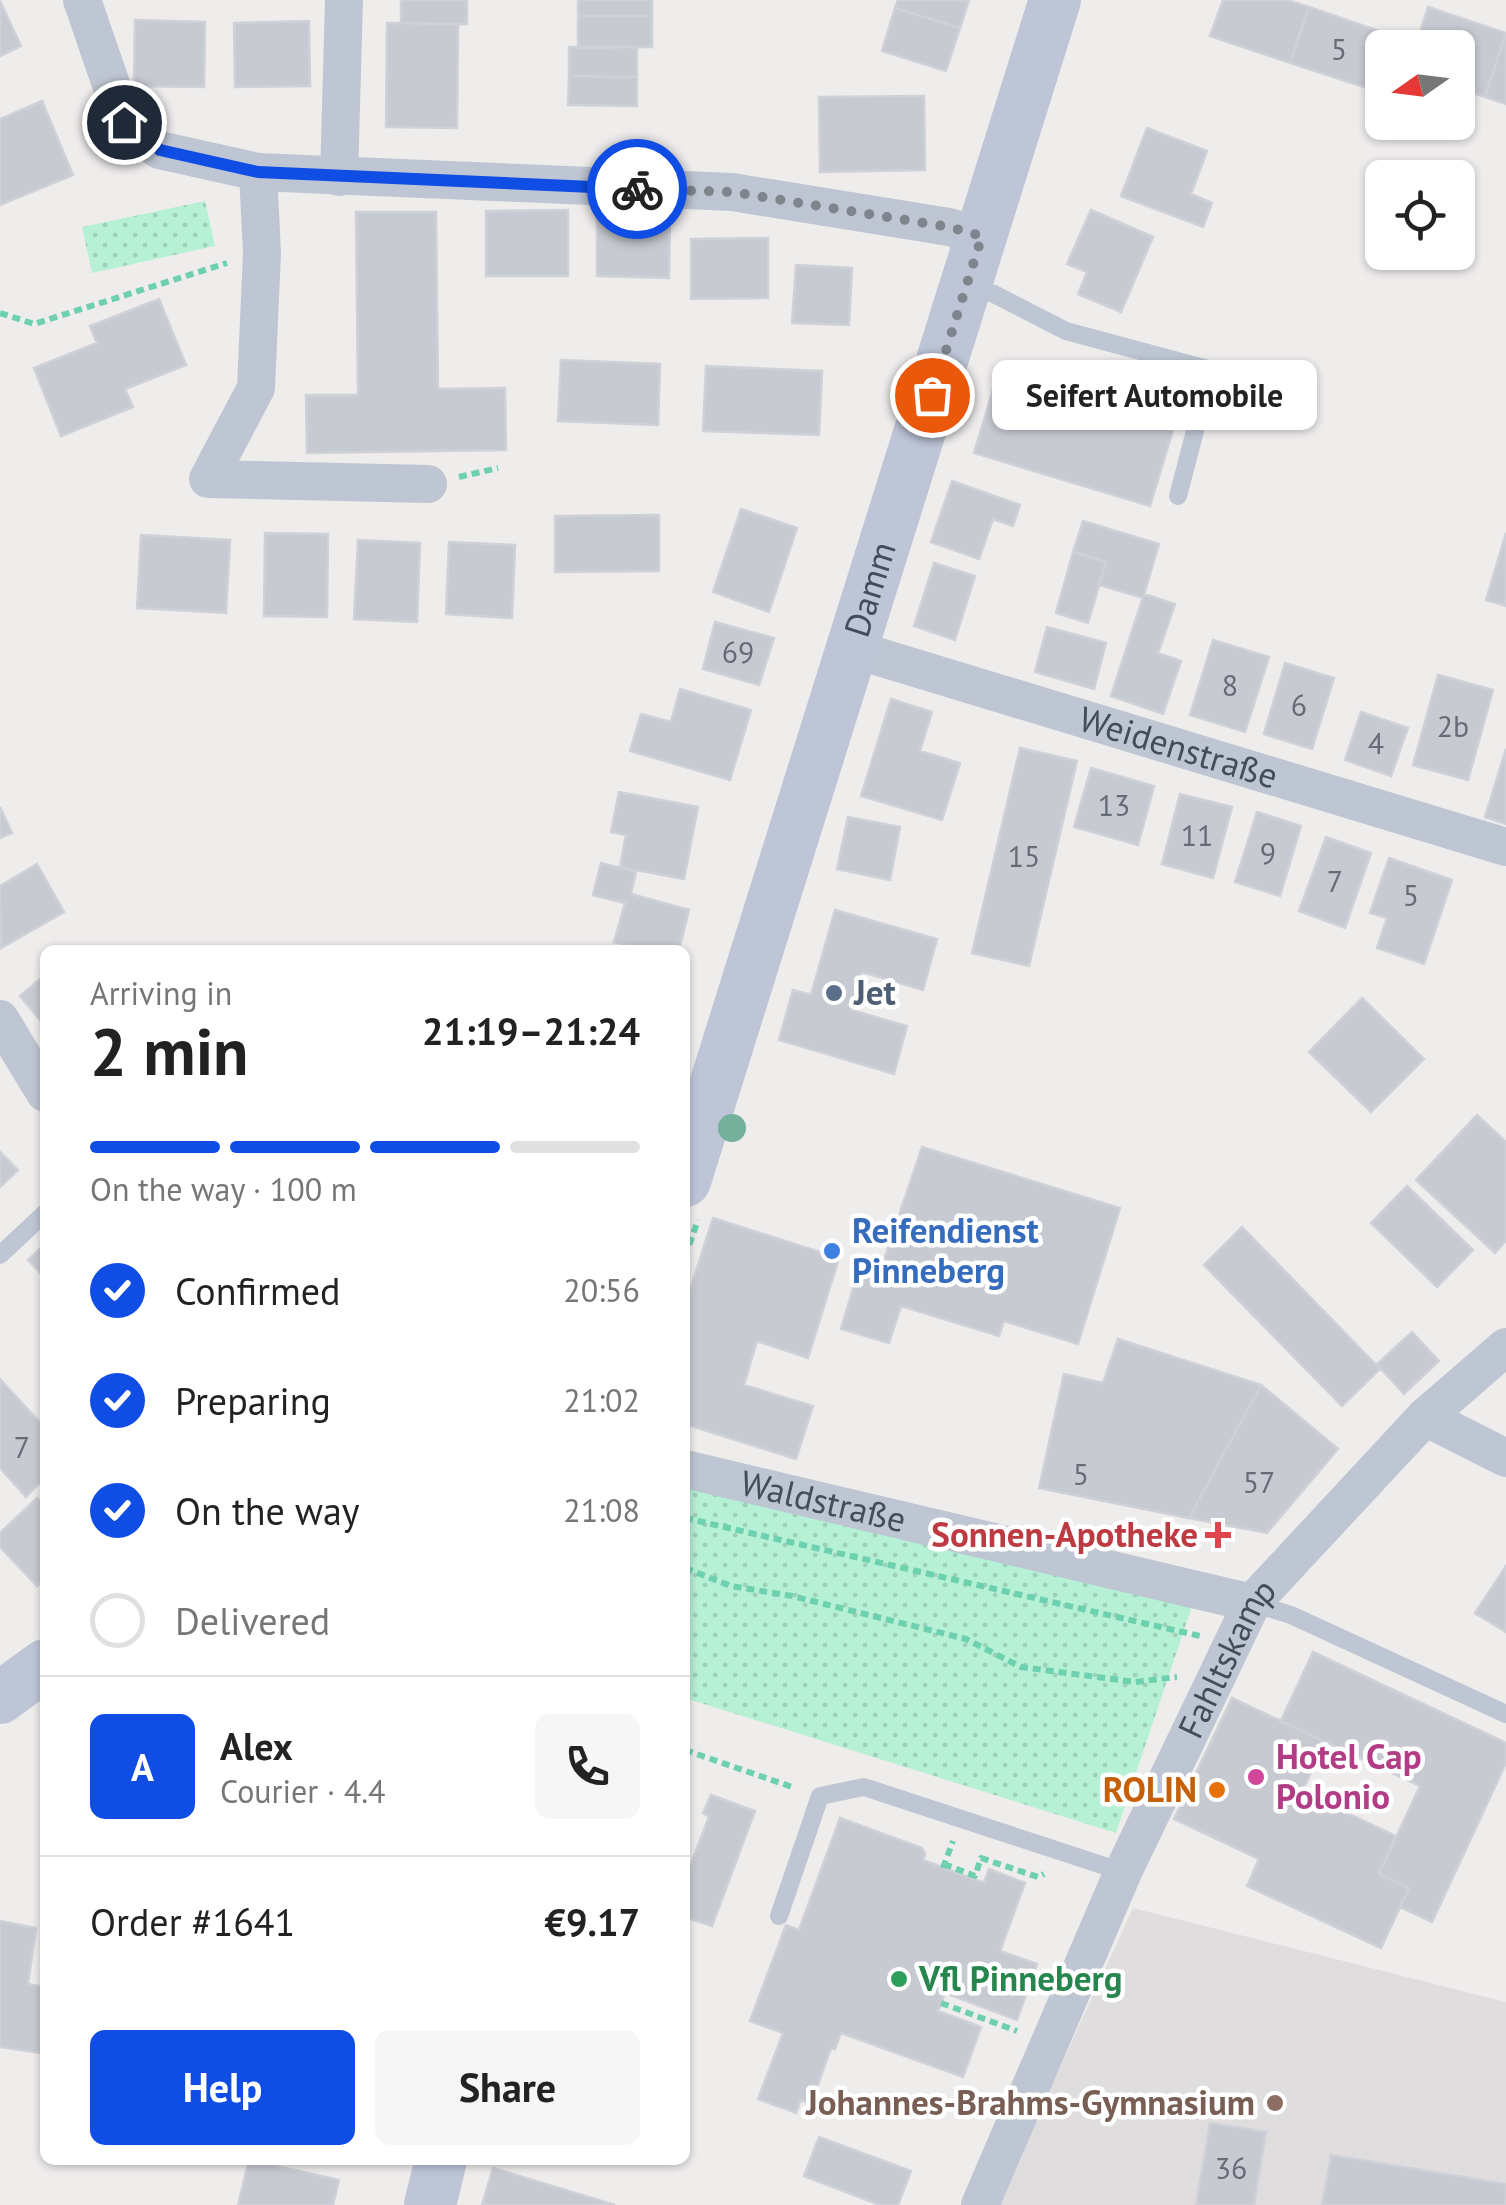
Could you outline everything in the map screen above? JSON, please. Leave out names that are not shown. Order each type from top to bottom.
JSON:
[{"type":"main road","name":"Damm","points":[[690,1165],[1055,0]]},
{"type":"main road","points":[[0,1698],[40,1669]]},
{"type":"main road","points":[[430,2205],[440,2165]]},
{"type":"street","points":[[82,0],[124,122],[160,150],[258,172],[732,192],[949,227],[982,236]]},
{"type":"street","points":[[338,176],[344,0]]},
{"type":"street","points":[[258,172],[262,253],[256,388],[208,479],[428,484]]},
{"type":"street","name":"Weidenstraße","points":[[852,649],[1506,847]]},
{"type":"street","points":[[0,1019],[40,1086]]},
{"type":"street","name":"Fahltskamp","points":[[980,2205],[1123,1872],[1252,1603],[1425,1417],[1506,1348]]},
{"type":"street","points":[[1425,1417],[1506,1458]]},
{"type":"street","name":"Waldstraße","points":[[690,1470],[1252,1603]]},
{"type":"lane","points":[[966,286],[994,294],[1066,331],[1211,370],[1178,496]]},
{"type":"lane","points":[[0,1254],[40,1218]]},
{"type":"lane","points":[[1252,1603],[1291,1615],[1506,1714]]},
{"type":"lane","points":[[778,1916],[820,1796],[864,1787],[1123,1872]]},
{"type":"path","points":[[0,313],[34,324],[262,253]]},
{"type":"path","points":[[690,1519],[1200,1636]]},
{"type":"path","points":[[690,1570],[731,1586],[792,1596],[966,1639],[1021,1667],[1135,1682],[1194,1675]]},
{"type":"path","points":[[690,1752],[820,1796]]},
{"type":"path","points":[[954,1838],[943,1866],[975,1876],[981,1858],[1038,1877],[1046,1873]]},
{"type":"path","points":[[942,2003],[1032,2037]]},
{"type":"shaded area","name":"Johannes-Brahms-Gymnasium","points":[[1133,1908],[1506,2002],[1506,2205],[997,2205]]},
{"type":"green space","points":[[205,201],[215,246],[92,273],[82,227]]},
{"type":"green space","points":[[690,1488],[1192,1606],[1116,1833],[690,1700]]},
{"type":"building","points":[[401,0],[467,0],[467,24],[401,23]]},
{"type":"building","points":[[578,0],[652,0],[652,16],[578,16]]},
{"type":"building","points":[[898,0],[969,0],[960,28],[895,8]]},
{"type":"building","points":[[1223,0],[1287,0],[1309,7],[1290,63],[1210,36]]},
{"type":"building","points":[[0,1],[21,46],[0,56]]},
{"type":"building","points":[[1309,7],[1376,30],[1365,30],[1365,87],[1290,63]]},
{"type":"building","points":[[1428,7],[1506,33],[1485,97],[1475,94],[1475,30],[1421,30]]},
{"type":"building","points":[[895,8],[960,28],[946,71],[882,51]]},
{"type":"building","points":[[578,16],[652,16],[652,47],[578,48]]},
{"type":"building","points":[[135,20],[205,22],[204,87],[134,86]]},
{"type":"building","points":[[309,21],[310,86],[235,87],[234,23]]},
{"type":"building","points":[[387,23],[458,24],[457,128],[386,127]]},
{"type":"building","points":[[1506,33],[1506,104],[1485,97]]},
{"type":"building","points":[[569,47],[637,47],[637,77],[569,76]]},
{"type":"building","points":[[569,76],[637,77],[637,106],[568,105]]},
{"type":"building","points":[[924,96],[925,170],[820,172],[819,97]]},
{"type":"building","points":[[42,101],[73,175],[0,205],[0,119]]},
{"type":"building","points":[[1147,128],[1207,151],[1191,194],[1212,203],[1203,227],[1121,196]]},
{"type":"building","points":[[568,210],[568,276],[486,276],[486,211]]},
{"type":"building","points":[[1091,210],[1153,237],[1121,312],[1078,294],[1087,272],[1067,264]]},
{"type":"building","points":[[356,212],[436,212],[438,389],[505,388],[506,450],[307,453],[306,395],[358,395]]},
{"type":"building","points":[[597,217],[670,219],[669,278],[597,276]]},
{"type":"building","points":[[768,238],[768,298],[691,299],[691,239]]},
{"type":"building","points":[[796,265],[852,268],[849,325],[792,323]]},
{"type":"building","points":[[159,299],[186,365],[125,389],[133,407],[61,436],[34,368],[97,343],[90,326]]},
{"type":"building","points":[[561,360],[660,364],[658,425],[558,421]]},
{"type":"building","points":[[706,366],[822,371],[819,435],[703,431]]},
{"type":"building","points":[[1000,367],[1176,420],[1150,506],[974,453]]},
{"type":"building","points":[[952,481],[1020,505],[1013,526],[993,519],[979,559],[931,542]]},
{"type":"building","points":[[741,509],[797,528],[769,612],[713,592]]},
{"type":"building","points":[[659,515],[659,571],[555,572],[555,516]]},
{"type":"building","points":[[1083,521],[1159,544],[1143,598],[1099,585],[1106,562],[1073,552]]},
{"type":"building","points":[[265,533],[328,534],[327,617],[264,616]]},
{"type":"building","points":[[1506,533],[1506,606],[1486,600]]},
{"type":"building","points":[[141,535],[230,540],[226,613],[137,608]]},
{"type":"building","points":[[358,540],[420,543],[417,622],[354,619]]},
{"type":"building","points":[[449,542],[515,545],[512,618],[446,614]]},
{"type":"building","points":[[1073,552],[1106,562],[1088,623],[1056,613]]},
{"type":"building","points":[[934,563],[975,576],[955,640],[914,626]]},
{"type":"building","points":[[1144,594],[1175,604],[1158,653],[1181,661],[1163,714],[1111,696]]},
{"type":"building","points":[[715,622],[774,638],[759,685],[703,669]]},
{"type":"building","points":[[1047,627],[1106,643],[1094,689],[1035,672]]},
{"type":"building","points":[[1213,640],[1269,657],[1245,732],[1190,715]]},
{"type":"building","points":[[1285,663],[1334,678],[1312,749],[1264,734]]},
{"type":"building","points":[[1438,675],[1493,690],[1468,780],[1413,765]]},
{"type":"building","points":[[680,689],[751,710],[730,780],[630,751],[641,714],[671,722]]},
{"type":"building","points":[[891,699],[932,712],[920,751],[960,763],[942,820],[861,796]]},
{"type":"building","points":[[1361,712],[1408,728],[1391,776],[1345,760]]},
{"type":"building","points":[[1020,748],[1077,761],[1029,966],[972,953]]},
{"type":"building","points":[[1506,749],[1506,824],[1485,817]]},
{"type":"building","points":[[1091,768],[1154,786],[1138,845],[1074,827]]},
{"type":"building","points":[[619,792],[698,807],[684,879],[620,867],[626,835],[611,832]]},
{"type":"building","points":[[1180,794],[1232,807],[1213,878],[1162,864]]},
{"type":"building","points":[[0,807],[12,833],[0,838]]},
{"type":"building","points":[[1257,812],[1301,826],[1280,896],[1235,882]]},
{"type":"building","points":[[848,817],[900,827],[890,880],[837,869]]},
{"type":"building","points":[[1326,837],[1371,853],[1345,928],[1299,911]]},
{"type":"building","points":[[1389,858],[1452,880],[1424,964],[1377,948],[1387,918],[1370,913]]},
{"type":"building","points":[[601,863],[636,872],[631,894],[689,910],[680,945],[614,942],[625,903],[593,895]]},
{"type":"building","points":[[37,864],[64,912],[1,948],[0,886]]},
{"type":"building","name":"Jet","points":[[835,910],[937,939],[923,990],[862,972],[851,1010],[907,1026],[894,1074],[779,1040],[793,990],[811,995]]},
{"type":"building","points":[[40,979],[40,1020],[20,996]]},
{"type":"building","points":[[1362,998],[1424,1059],[1371,1112],[1309,1052]]},
{"type":"building","points":[[1477,1115],[1506,1142],[1506,1241],[1495,1253],[1416,1180]]},
{"type":"building","points":[[922,1147],[1120,1208],[1078,1344],[1004,1321],[999,1336],[901,1306],[889,1343],[841,1329],[857,1275],[883,1263]]},
{"type":"building","points":[[0,1152],[18,1170],[0,1187]]},
{"type":"building","points":[[1407,1186],[1473,1250],[1437,1287],[1371,1223]]},
{"type":"building","points":[[713,1218],[839,1258],[808,1358],[757,1341],[744,1385],[813,1406],[796,1459],[690,1426],[690,1290]]},
{"type":"building","points":[[1242,1227],[1380,1369],[1342,1406],[1204,1265]]},
{"type":"building","points":[[40,1249],[40,1273],[28,1260]]},
{"type":"building","points":[[1412,1332],[1439,1361],[1404,1394],[1377,1364]]},
{"type":"building","points":[[1118,1339],[1261,1385],[1189,1518],[1039,1488],[1064,1374],[1103,1383]]},
{"type":"building","points":[[0,1379],[40,1423],[40,1482],[26,1497],[0,1468]]},
{"type":"building","points":[[1261,1385],[1338,1449],[1267,1533],[1189,1518]]},
{"type":"building","points":[[37,1498],[40,1501],[37,1586],[0,1547],[0,1533]]},
{"type":"building","points":[[1506,1566],[1506,1632],[1475,1613]]},
{"type":"building","points":[[1313,1652],[1506,1743],[1506,1763],[1432,1922],[1400,1907],[1409,1888],[1379,1874],[1420,1786],[1281,1721]]},
{"type":"building","points":[[1232,1698],[1325,1742],[1302,1792],[1396,1836],[1379,1874],[1409,1888],[1381,1948],[1247,1886],[1259,1859],[1174,1819]]},
{"type":"building","points":[[711,1795],[755,1811],[712,1926],[690,1919],[690,1866],[709,1817],[703,1813]]},
{"type":"building","name":"Vfl Pinneberg","points":[[840,1818],[922,1848],[923,1860],[984,1883],[989,1869],[1025,1883],[1000,1951],[1037,1964],[1017,2020],[945,1993],[938,2011],[981,2027],[963,2077],[841,2033],[835,2049],[831,2048],[811,2104],[801,2100],[796,2113],[758,2099],[783,2033],[750,2021],[786,1925],[799,1930]]},
{"type":"building","points":[[0,1921],[36,1928],[28,1984],[40,1986],[40,2053],[0,2047]]},
{"type":"building","points":[[1210,2123],[1266,2132],[1254,2205],[1196,2205]]},
{"type":"building","points":[[819,2137],[911,2171],[898,2205],[880,2205],[804,2176]]},
{"type":"building","points":[[1331,2155],[1506,2184],[1506,2205],[1322,2205]]},
{"type":"building","points":[[248,2165],[272,2165],[339,2180],[333,2205],[238,2205]]},
{"type":"building","points":[[493,2168],[615,2205],[482,2205]]},
{"type":"way so far","points":[[637,189],[732,192],[949,227],[982,236],[932,395]]},
{"type":"place","name":"Seifert Automobile","points":[[932,395]]},
{"type":"place","name":"Jet","points":[[834,993]]},
{"type":"place","name":"Reifendienst Pinneberg","points":[[832,1251]]},
{"type":"place","name":"Sonnen-Apotheke","points":[[1218,1535]]},
{"type":"place","name":"Hotel Cap Polonio","points":[[1256,1777]]},
{"type":"place","name":"ROLIN","points":[[1217,1790]]},
{"type":"place","name":"Vfl Pinneberg","points":[[899,1979]]},
{"type":"place","name":"Johannes-Brahms-Gymnasium","points":[[1275,2103]]},
{"type":"route","points":[[124,122],[160,150],[258,172],[637,189]]}]
